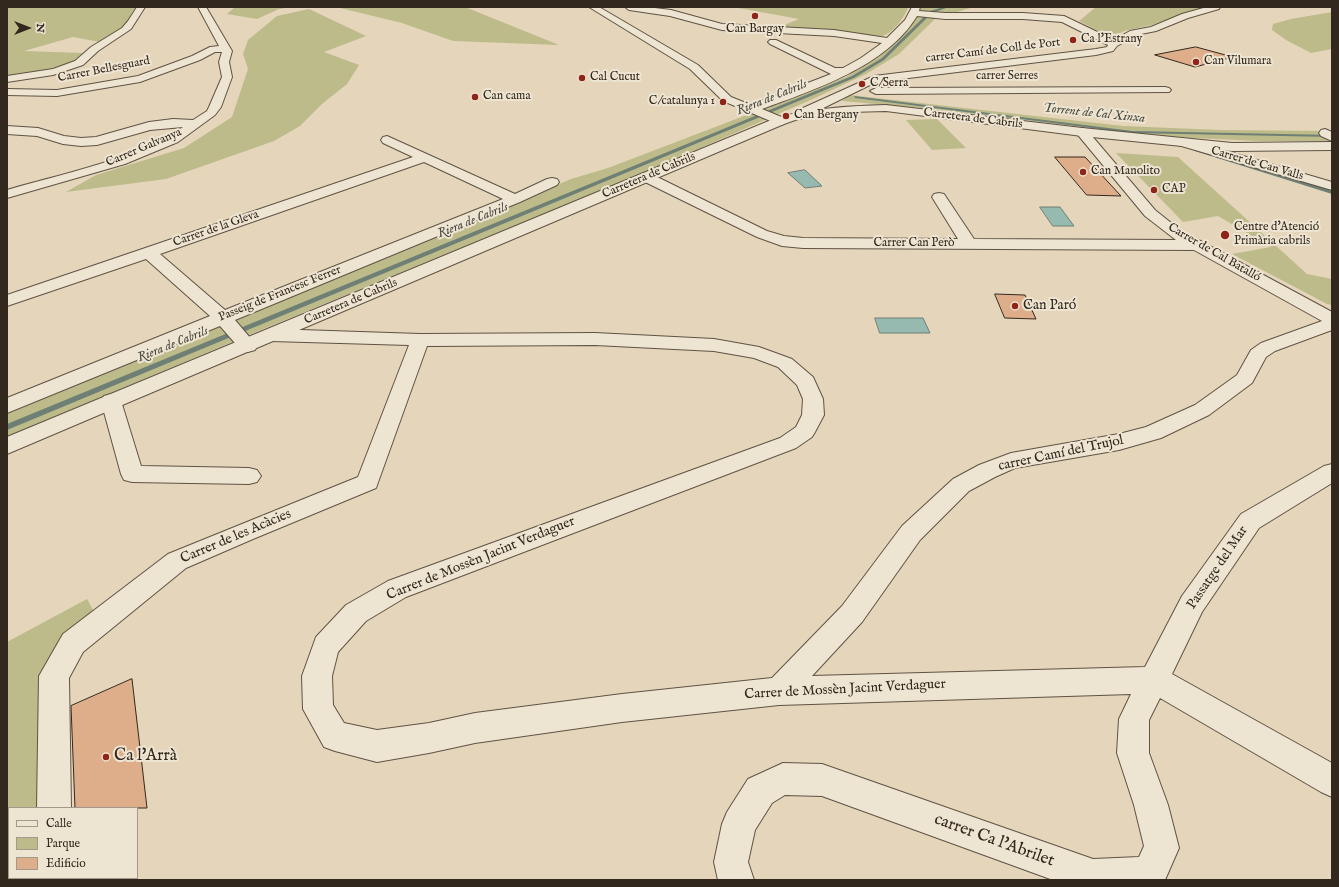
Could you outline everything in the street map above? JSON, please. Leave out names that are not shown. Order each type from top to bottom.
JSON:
[{"type":"street","name":"Carrer Bellesguard","points":[[7,79],[72,66],[80,62],[95,49],[126,29],[134,20],[141,7]]},
{"type":"street","name":"Carrer Galvanya","points":[[7,194],[120,161],[174,138],[211,113],[215,107],[227,77],[224,62],[226,55],[225,49],[202,7]]},
{"type":"street","points":[[593,7],[694,67],[727,99],[776,119]]},
{"type":"street","points":[[629,7],[671,13],[714,25],[741,29],[834,33],[890,41]]},
{"type":"street","name":"carrer Camí de Coll de Port","points":[[797,116],[874,79],[1096,52],[1110,49],[1114,44],[1133,33],[1153,29],[1185,16],[1216,7]]},
{"type":"street","points":[[754,110],[844,73],[869,58],[890,41],[918,12],[933,15],[1067,17],[1114,44]]},
{"type":"street","points":[[773,42],[832,71],[844,73]]},
{"type":"street","name":"Carrer Bellesguard","points":[[7,92],[57,93],[140,79],[196,58],[213,49],[225,49]]},
{"type":"street","name":"carrer Serres","points":[[850,91],[1165,90]]},
{"type":"street","name":"Carretera de Cabrils","points":[[7,446],[245,343],[271,335],[646,178],[776,119],[850,109],[886,108],[1082,132],[1232,147],[1332,146]]},
{"type":"street","points":[[7,130],[38,132],[64,140],[81,142],[98,141],[149,126],[173,123],[195,124]]},
{"type":"street","name":"Carrer de Cal Batalló","points":[[1082,132],[1150,213],[1175,233],[1332,319]]},
{"type":"street","points":[[388,140],[515,199]]},
{"type":"street","name":"Carrer de Can Valls","points":[[1182,142],[1332,186]]},
{"type":"street","name":"Carrer de la Gleva","points":[[7,301],[425,157]]},
{"type":"street","name":"Carrer Can Però","points":[[646,178],[762,234],[782,241],[803,243],[1197,245]]},
{"type":"street","name":"Passeig de Francesc Ferrer","points":[[7,406],[225,321],[552,182]]},
{"type":"street","points":[[939,197],[969,244]]},
{"type":"street","points":[[148,252],[225,321],[245,343]]},
{"type":"street","name":"carrer Camí del Trujol","points":[[779,691],[852,614],[911,533],[961,485],[987,471],[1011,462],[1119,442],[1153,432],[1202,410],[1245,379],[1258,354],[1268,347],[1332,324]]},
{"type":"street","name":"Carrer de Mossèn Jacint Verdaguer","points":[[271,335],[420,340],[595,339],[714,345],[759,353],[785,363],[806,382],[813,399],[813,416],[804,432],[788,442],[397,589],[356,613],[326,646],[317,676],[318,710],[335,736],[377,746],[429,738],[475,728],[622,708],[779,691],[1155,680]]},
{"type":"street","name":"Carrer de les Acàcies","points":[[54,807],[54,676],[73,643],[177,561],[368,482],[420,340]]},
{"type":"street","points":[[111,401],[132,474],[249,476]]},
{"type":"street","name":"Passatge del Mar","points":[[1155,680],[1192,604],[1250,520],[1332,472]]},
{"type":"street","points":[[1155,680],[1332,781]]},
{"type":"street","name":"carrer Ca l'Abrilet","points":[[736,880],[731,862],[740,824],[760,791],[782,780],[822,780],[1093,877],[1149,874],[1162,848],[1151,805],[1133,753],[1134,718],[1155,680]]},
{"type":"green space","points":[[7,7],[136,7],[123,28],[100,42],[73,37],[24,51],[83,53],[70,64],[35,73],[7,77]]},
{"type":"green space","points":[[235,7],[292,7],[279,9],[257,19],[227,14]]},
{"type":"green space","points":[[336,7],[465,7],[559,45],[453,41],[402,23]]},
{"type":"green space","points":[[733,7],[908,7],[902,20],[890,32],[886,35],[876,36],[829,29],[777,28],[799,19]]},
{"type":"green space","points":[[921,7],[974,7],[936,18],[899,54],[866,74],[815,98],[650,170],[251,334],[7,437],[7,414],[571,179],[608,168],[846,77],[865,64],[916,16]]},
{"type":"green space","points":[[1096,7],[1203,7],[1152,25],[1124,31],[1111,38],[1079,21]]},
{"type":"green space","points":[[309,9],[366,36],[324,52],[359,65],[347,84],[322,104],[300,126],[274,141],[166,179],[66,192],[96,175],[184,148],[232,117],[248,69],[243,54],[248,40],[277,16]]},
{"type":"green space","points":[[1332,12],[1332,49],[1311,53],[1286,40],[1272,30],[1273,24],[1291,19]]},
{"type":"green space","points":[[850,95],[1123,126],[1221,130],[1332,131],[1332,141],[1260,141],[1129,133],[934,109],[842,101]]},
{"type":"green space","points":[[937,119],[966,148],[932,150],[906,120]]},
{"type":"green space","points":[[1116,153],[1178,157],[1307,274],[1332,279],[1332,305],[1327,304],[1232,254],[1271,247],[1218,216],[1183,222]]},
{"type":"green space","points":[[87,599],[96,615],[57,646],[38,807],[8,807],[8,826],[7,826],[7,642]]},
{"type":"water","points":[[805,170],[822,186],[805,188],[788,173]]},
{"type":"water","points":[[1040,207],[1060,207],[1074,226],[1053,226]]},
{"type":"water","points":[[875,318],[923,318],[930,333],[880,333]]},
{"type":"building","name":"Can Vilumara","points":[[1196,47],[1233,57],[1195,67],[1155,55]]},
{"type":"building","name":"Can Manolito","points":[[1055,157],[1085,157],[1121,196],[1087,195]]},
{"type":"building","name":"Can Paró","points":[[995,294],[1025,295],[1036,319],[1005,318]]},
{"type":"building","name":"Ca l'Arrà","points":[[132,679],[147,808],[75,807],[71,706]]},
{"type":"waterway","name":"Riera de Cabrils","points":[[7,427],[853,77],[883,59],[931,12],[947,7]]},
{"type":"waterway","name":"Torrent de Cal Xinxa","points":[[855,97],[1132,132],[1332,136]]},
{"type":"waterway","points":[[1197,150],[1332,192]]},
{"type":"place","name":"Can Bargay","points":[[755,16]]},
{"type":"place","name":"Ca l'Estrany","points":[[1073,40]]},
{"type":"place","name":"Can Vilumara","points":[[1196,62]]},
{"type":"place","name":"Cal Cucut","points":[[582,78]]},
{"type":"place","name":"C/Serra","points":[[862,84]]},
{"type":"place","name":"Can cama","points":[[475,97]]},
{"type":"place","name":"C/catalunya 1","points":[[723,102]]},
{"type":"place","name":"Can Bergany","points":[[786,116]]},
{"type":"place","name":"Can Manolito","points":[[1083,172]]},
{"type":"place","name":"CAP","points":[[1154,190]]},
{"type":"place","name":"Centre d'Atenció Primària cabrils","points":[[1225,235]]},
{"type":"place","name":"Can Paró","points":[[1015,306]]},
{"type":"place","name":"Ca l'Arrà","points":[[106,757]]}]
